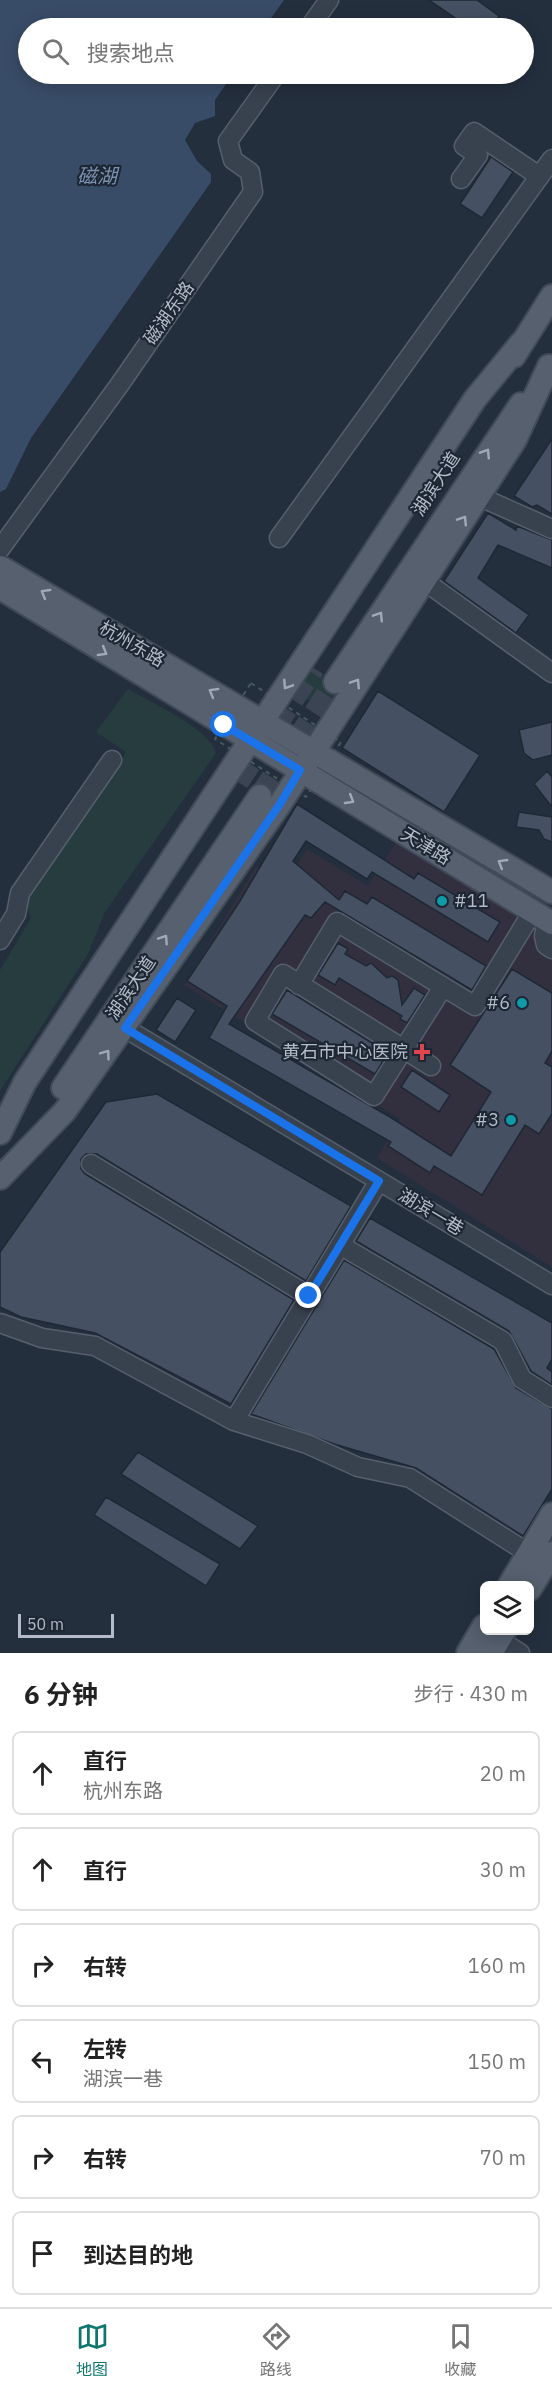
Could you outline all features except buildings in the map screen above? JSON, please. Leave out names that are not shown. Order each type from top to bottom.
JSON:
[{"type":"main road","name":"湖滨大道","points":[[314,668],[480,416],[521,343],[552,296]]},
{"type":"main road","points":[[0,1133],[25,1083],[475,399],[521,343]]},
{"type":"main road","name":"湖滨大道","points":[[335,682],[500,432],[551,365]]},
{"type":"main road","points":[[0,1178],[65,1111],[280,804],[313,749],[514,441],[551,365]]},
{"type":"main road","name":"杭州东路","points":[[0,567],[313,749]]},
{"type":"main road","name":"杭州东路","points":[[0,588],[300,770]]},
{"type":"main road","name":"天津路","points":[[313,749],[552,892]]},
{"type":"main road","name":"天津路","points":[[300,770],[544,918]]},
{"type":"main road","name":"湖滨大道","points":[[0,1143],[238,782]]},
{"type":"main road","name":"湖滨大道","points":[[0,1178],[260,796]]},
{"type":"main road","points":[[512,1581],[552,1514]]},
{"type":"main road","points":[[534,1583],[552,1553]]},
{"type":"main road","points":[[468,1653],[495,1637]]},
{"type":"street","points":[[316,18],[329,0]]},
{"type":"street","name":"磁湖东路","points":[[0,549],[120,384],[253,192],[250,172],[234,160],[228,141],[269,84]]},
{"type":"street","points":[[461,179],[478,155],[464,146],[474,132],[539,176]]},
{"type":"street","points":[[279,538],[552,159]]},
{"type":"street","points":[[478,496],[552,529]]},
{"type":"street","points":[[423,580],[552,673]]},
{"type":"street","points":[[0,940],[16,914],[20,893],[111,760]]},
{"type":"street","points":[[544,918],[546,945],[552,949]]},
{"type":"street","points":[[299,985],[337,922],[475,1006],[544,918]]},
{"type":"street","points":[[431,1066],[404,1049],[299,985],[283,974],[255,1021],[374,1096],[404,1049],[443,987]]},
{"type":"street","name":"湖滨一巷","points":[[125,1028],[552,1285]]},
{"type":"street","points":[[91,1164],[309,1296]]},
{"type":"street","points":[[234,1421],[379,1181]]},
{"type":"street","points":[[340,1245],[503,1341],[522,1379],[552,1398]]},
{"type":"street","points":[[0,1323],[42,1338],[95,1346],[234,1421],[307,1444],[358,1467],[410,1478],[528,1553]]},
{"type":"street","points":[[495,1637],[520,1653]]},
{"type":"shaded area","name":"黄石市中心医院","points":[[397,841],[552,939],[552,1267],[377,1158],[400,1119],[184,985],[256,867],[285,884],[307,849],[368,886]]},
{"type":"green space","points":[[308,667],[340,689],[327,707],[321,708],[299,694],[297,685]]},
{"type":"green space","points":[[128,689],[191,725],[203,734],[216,753],[105,912],[88,954],[0,1091],[0,970],[31,918],[24,897],[126,752],[96,732]]},
{"type":"water","name":"磁湖","points":[[0,0],[284,0],[271,18],[18,18],[18,84],[226,84],[215,100],[215,116],[195,123],[185,140],[197,161],[211,174],[211,182],[31,438],[6,489],[0,492]]},
{"type":"tunnel","points":[[238,782],[314,668]]},
{"type":"tunnel","points":[[260,796],[335,682]]},
{"type":"place","name":"#11","points":[[442,901]]},
{"type":"place","name":"#6","points":[[522,1003]]},
{"type":"place","name":"黄石市中心医院","points":[[422,1052]]},
{"type":"place","name":"#3","points":[[511,1120]]},
{"type":"route","points":[[224,725],[300,770],[280,804],[125,1028],[379,1181],[309,1296]]}]
